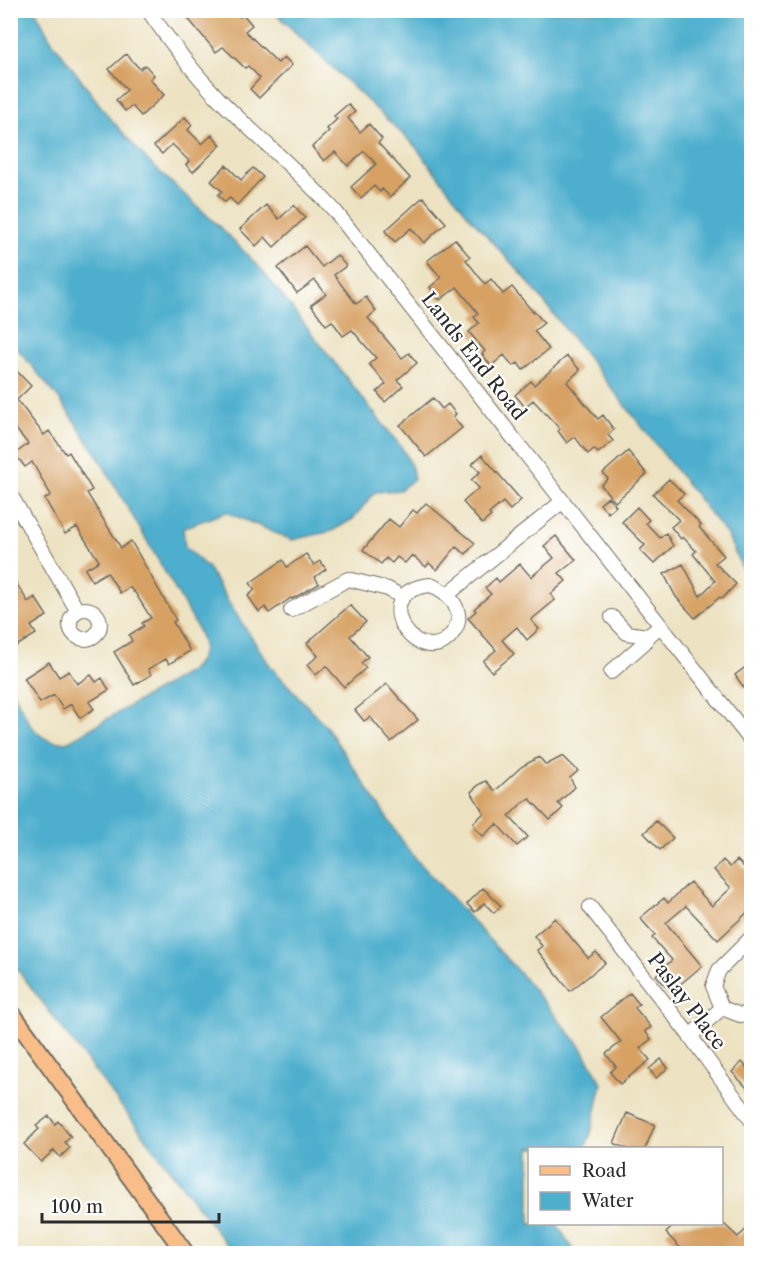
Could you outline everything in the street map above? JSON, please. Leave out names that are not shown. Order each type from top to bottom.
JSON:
[{"type":"main road","points":[[10,1011],[186,1254]]},
{"type":"street","name":"Lands End Road","points":[[148,10],[167,38],[218,97],[287,161],[335,211],[752,742]]},
{"type":"street","points":[[10,494],[77,610]]},
{"type":"street","points":[[448,594],[563,501]]},
{"type":"street","points":[[291,610],[348,579],[388,589],[402,597]]},
{"type":"street","points":[[430,585],[439,588],[452,600],[458,619],[456,628],[442,642],[422,645],[414,640],[398,616],[398,606],[402,597],[419,586],[430,585]]},
{"type":"street","points":[[612,617],[627,633],[648,636]]},
{"type":"street","points":[[611,672],[661,626]]},
{"type":"street","name":"Paslay Place","points":[[590,907],[747,1107],[752,1121]]},
{"type":"street","points":[[752,937],[719,970],[713,986],[722,1008],[740,1015],[752,1012]]},
{"type":"street","points":[[690,1036],[722,1008]]},
{"type":"water","points":[[11,11],[36,11],[50,38],[108,116],[148,161],[221,228],[261,269],[404,451],[412,468],[414,479],[400,490],[375,492],[353,519],[332,531],[292,540],[226,512],[183,528],[185,547],[208,568],[271,667],[326,726],[409,851],[524,978],[582,1048],[602,1083],[591,1133],[585,1147],[528,1147],[528,1225],[558,1225],[575,1253],[233,1253],[11,961],[11,687],[26,717],[39,734],[57,742],[69,741],[190,671],[201,657],[203,644],[194,623],[96,453],[60,400],[11,341]]},
{"type":"water","points":[[273,11],[751,11],[751,588],[727,535],[525,278],[469,216],[414,145]]},
{"type":"building","points":[[181,10],[234,10],[240,17],[243,14],[252,25],[245,31],[278,63],[284,57],[292,65],[259,98],[250,89],[260,78],[248,66],[245,68],[223,47],[216,52]]},
{"type":"building","points":[[126,54],[140,69],[145,65],[154,75],[150,79],[164,95],[141,116],[132,106],[125,111],[116,100],[127,90],[109,69]]},
{"type":"building","points":[[348,104],[355,112],[348,118],[360,132],[369,124],[382,139],[378,143],[410,178],[390,197],[382,189],[380,192],[374,186],[361,198],[351,187],[376,164],[364,151],[348,166],[335,152],[324,161],[312,147],[329,131],[327,129],[337,119],[334,116]]},
{"type":"building","points":[[185,117],[192,125],[188,130],[202,144],[212,135],[221,145],[193,172],[186,165],[189,161],[172,144],[162,154],[154,146]]},
{"type":"building","points":[[226,165],[241,180],[253,168],[263,177],[237,205],[230,198],[225,202],[218,195],[222,191],[211,181]]},
{"type":"building","points":[[423,197],[446,223],[424,243],[411,228],[395,242],[385,231]]},
{"type":"building","points":[[266,205],[279,219],[294,205],[305,218],[274,247],[265,237],[256,246],[240,229]]},
{"type":"building","points":[[455,239],[470,257],[466,260],[485,284],[491,279],[503,294],[512,287],[544,323],[534,331],[549,349],[523,370],[518,363],[513,366],[504,355],[491,366],[482,354],[485,351],[469,332],[479,323],[474,317],[478,313],[457,287],[440,300],[430,287],[441,278],[427,261]]},
{"type":"building","points":[[305,246],[322,267],[337,255],[346,266],[334,275],[356,304],[366,297],[376,311],[368,318],[402,358],[409,353],[417,363],[397,380],[403,386],[385,402],[377,392],[386,384],[369,364],[376,358],[352,330],[343,336],[332,321],[326,325],[311,305],[326,294],[315,280],[297,293],[278,268]]},
{"type":"building","points":[[567,356],[580,370],[567,382],[598,419],[603,415],[614,430],[608,435],[613,441],[598,453],[594,449],[588,454],[575,437],[567,443],[558,431],[560,429],[533,400],[525,407],[515,395],[531,381],[534,385]]},
{"type":"building","points":[[10,364],[31,386],[17,400],[44,435],[49,431],[66,454],[69,452],[92,490],[87,493],[121,548],[131,541],[176,620],[173,622],[190,651],[169,664],[166,659],[148,669],[151,675],[134,685],[114,652],[132,641],[129,635],[144,626],[142,623],[151,618],[134,591],[130,587],[120,593],[107,572],[92,581],[85,569],[99,561],[77,527],[65,534],[45,499],[51,495],[32,462],[25,467],[15,454],[28,444],[10,422]]},
{"type":"building","points":[[433,398],[442,409],[448,404],[456,414],[453,417],[462,428],[426,457],[400,425]]},
{"type":"building","points":[[628,451],[647,474],[615,502],[601,485],[608,479],[603,473]]},
{"type":"building","points":[[482,455],[521,500],[510,510],[503,502],[489,514],[491,516],[482,524],[463,502],[479,488],[471,480],[480,472],[472,464]]},
{"type":"building","points":[[669,479],[684,494],[677,500],[701,525],[699,527],[724,556],[715,563],[736,584],[722,599],[720,597],[695,618],[676,597],[664,574],[683,564],[700,596],[715,581],[693,554],[696,551],[671,527],[679,520],[653,494]]},
{"type":"building","points":[[608,497],[616,506],[608,513],[600,504]]},
{"type":"building","points":[[426,503],[475,543],[466,554],[456,547],[437,570],[429,563],[426,567],[412,555],[405,563],[397,557],[392,563],[386,558],[381,564],[363,550],[389,519],[399,527],[413,510],[417,513]]},
{"type":"building","points":[[637,507],[649,520],[646,523],[660,538],[666,533],[673,546],[654,564],[640,550],[645,545],[622,522]]},
{"type":"building","points":[[556,536],[576,560],[559,573],[566,581],[551,594],[555,600],[531,620],[539,629],[527,640],[517,627],[502,640],[514,654],[492,672],[483,661],[496,650],[468,618],[476,611],[474,609],[491,594],[485,588],[496,578],[499,582],[520,564],[531,577],[554,558],[544,546]]},
{"type":"building","points":[[306,554],[314,565],[320,561],[326,569],[315,577],[319,584],[291,598],[269,613],[265,607],[259,612],[248,596],[255,590],[250,583],[283,560],[287,567]]},
{"type":"building","points":[[10,573],[28,602],[35,597],[47,616],[31,626],[36,634],[15,647],[10,639]]},
{"type":"building","points":[[350,605],[366,622],[350,636],[368,657],[361,663],[366,668],[344,687],[326,666],[316,675],[307,665],[318,656],[307,643]]},
{"type":"building","points":[[49,662],[59,677],[69,671],[77,684],[91,675],[96,682],[102,678],[109,690],[89,702],[94,709],[80,718],[71,704],[63,709],[54,695],[40,703],[24,678]]},
{"type":"building","points":[[752,662],[752,682],[744,688],[735,675]]},
{"type":"building","points":[[387,684],[418,720],[391,742],[370,717],[364,721],[355,710]]},
{"type":"building","points":[[563,756],[578,771],[570,778],[575,787],[558,803],[563,808],[550,820],[530,799],[522,803],[509,816],[528,837],[517,846],[497,824],[483,836],[476,829],[473,823],[484,813],[471,792],[480,784],[486,781],[495,791],[521,767],[539,757],[546,765]]},
{"type":"building","points":[[656,821],[673,838],[660,850],[644,833]]},
{"type":"building","points":[[723,860],[730,867],[737,860],[752,875],[752,908],[718,940],[686,906],[666,923],[702,966],[671,992],[656,975],[672,960],[652,938],[655,935],[640,918],[664,898],[668,903],[690,882],[712,906],[731,888],[714,870]]},
{"type":"building","points":[[483,888],[501,906],[494,913],[484,903],[475,912],[467,904]]},
{"type":"building","points":[[555,918],[588,958],[596,952],[605,963],[570,991],[537,950],[542,946],[534,936]]},
{"type":"building","points":[[630,993],[639,1004],[635,1008],[651,1027],[645,1031],[651,1039],[640,1048],[650,1060],[620,1084],[610,1072],[616,1067],[606,1054],[621,1042],[601,1017]]},
{"type":"building","points":[[661,1059],[668,1068],[656,1078],[649,1069]]},
{"type":"building","points":[[742,1062],[747,1068],[752,1063],[752,1093],[732,1072]]},
{"type":"building","points":[[627,1113],[655,1125],[646,1147],[623,1147],[614,1143]]},
{"type":"building","points":[[49,1116],[55,1124],[58,1121],[71,1137],[65,1142],[70,1148],[60,1157],[54,1150],[41,1162],[24,1144],[39,1129],[36,1126]]},
{"type":"building","points":[[724,1224],[738,1237],[752,1224],[752,1246],[744,1254],[686,1254],[666,1233],[674,1225]]}]
